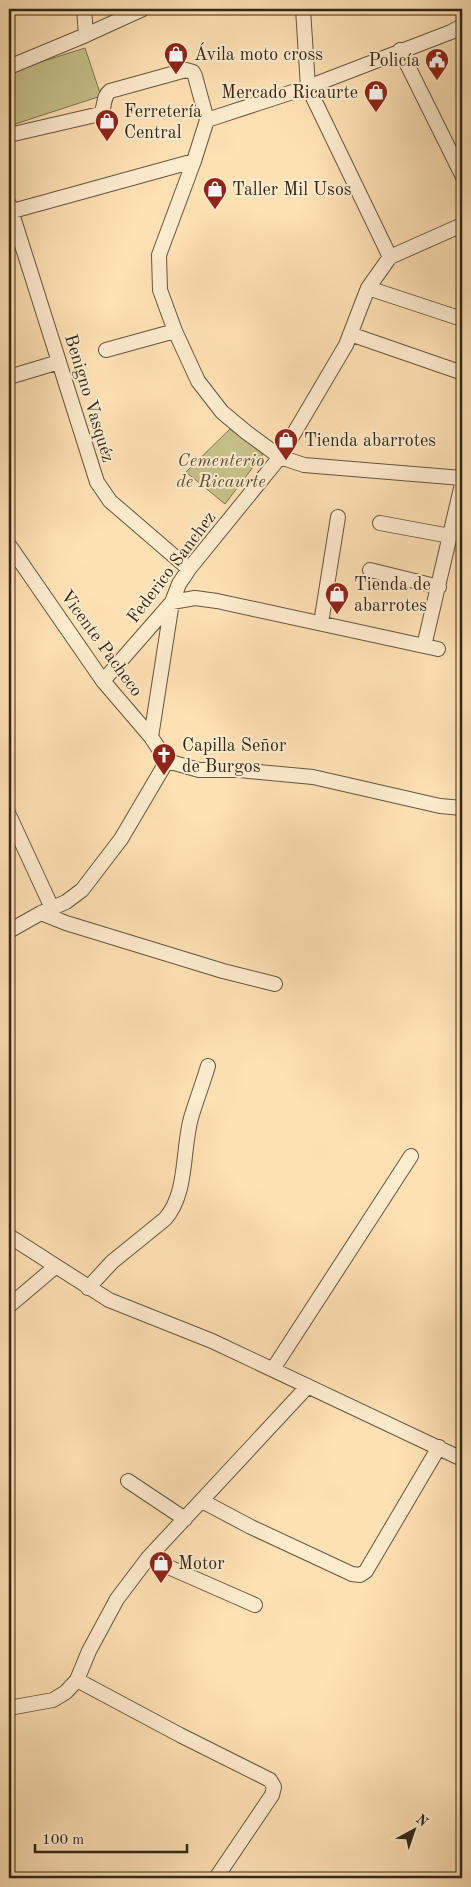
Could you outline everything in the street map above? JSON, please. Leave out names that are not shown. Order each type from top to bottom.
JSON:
[{"type":"street","points":[[84,9],[86,35]]},
{"type":"street","points":[[9,67],[143,9]]},
{"type":"street","points":[[303,9],[308,87],[390,257],[462,225]]},
{"type":"street","points":[[207,120],[308,87],[400,50],[452,32],[462,26]]},
{"type":"street","points":[[400,50],[462,175]]},
{"type":"street","points":[[9,135],[100,114],[103,109],[104,97],[110,91],[186,70],[193,72],[207,120],[159,255],[160,290],[175,331],[198,381],[222,412],[280,457],[304,465],[325,468],[462,478]]},
{"type":"street","points":[[10,209],[194,161]]},
{"type":"street","name":"Benigno Vasquéz","points":[[10,209],[97,482],[102,492],[122,512],[189,569]]},
{"type":"street","name":"Federico Sanchez","points":[[103,681],[172,602],[179,584],[189,569],[280,457],[346,345],[368,288],[390,257]]},
{"type":"street","points":[[368,288],[462,320]]},
{"type":"street","points":[[106,350],[175,331]]},
{"type":"street","points":[[350,334],[458,371]]},
{"type":"street","points":[[9,377],[59,362]]},
{"type":"street","points":[[424,646],[462,484]]},
{"type":"street","points":[[321,623],[338,517]]},
{"type":"street","points":[[380,523],[450,536]]},
{"type":"street","name":"Vicente Pacheco","points":[[9,545],[103,681],[151,737],[167,761]]},
{"type":"street","points":[[370,570],[439,587]]},
{"type":"street","points":[[151,737],[172,602],[196,598],[217,601],[438,649]]},
{"type":"street","points":[[9,931],[66,902],[82,890],[131,824],[167,761],[199,770],[239,770],[313,777],[440,806],[462,808]]},
{"type":"street","points":[[9,815],[47,911],[85,929],[223,971],[275,984]]},
{"type":"street","points":[[88,1288],[112,1262],[165,1220],[173,1211],[179,1187],[190,1119],[208,1066]]},
{"type":"street","points":[[273,1370],[410,1156]]},
{"type":"street","points":[[9,1236],[109,1300],[212,1341],[462,1459]]},
{"type":"street","points":[[9,1306],[55,1267]]},
{"type":"street","points":[[9,1708],[53,1700],[66,1692],[77,1680],[88,1650],[117,1599],[148,1558],[308,1386]]},
{"type":"street","points":[[202,1501],[251,1527],[352,1574],[360,1575],[366,1571],[396,1523],[439,1447]]},
{"type":"street","points":[[128,1482],[185,1520]]},
{"type":"street","points":[[148,1558],[255,1605]]},
{"type":"street","points":[[77,1680],[270,1780],[274,1787],[272,1795],[216,1878]]},
{"type":"green space","points":[[85,48],[101,96],[9,126],[9,72]]},
{"type":"green space","name":"Cementerio de Ricaurte","points":[[230,429],[263,454],[225,504],[186,472]]},
{"type":"place","name":"Ávila moto cross","points":[[176,75]]},
{"type":"place","name":"Policía","points":[[437,81]]},
{"type":"place","name":"Mercado Ricaurte","points":[[376,113]]},
{"type":"place","name":"Ferretería Central","points":[[107,142]]},
{"type":"place","name":"Taller Mil Usos","points":[[215,210]]},
{"type":"place","name":"Tienda abarrotes","points":[[286,461]]},
{"type":"place","name":"Tienda de abarrotes","points":[[337,615]]},
{"type":"place","name":"Capilla Señor de Burgos","points":[[164,776]]},
{"type":"place","name":"Motor","points":[[161,1584]]}]
